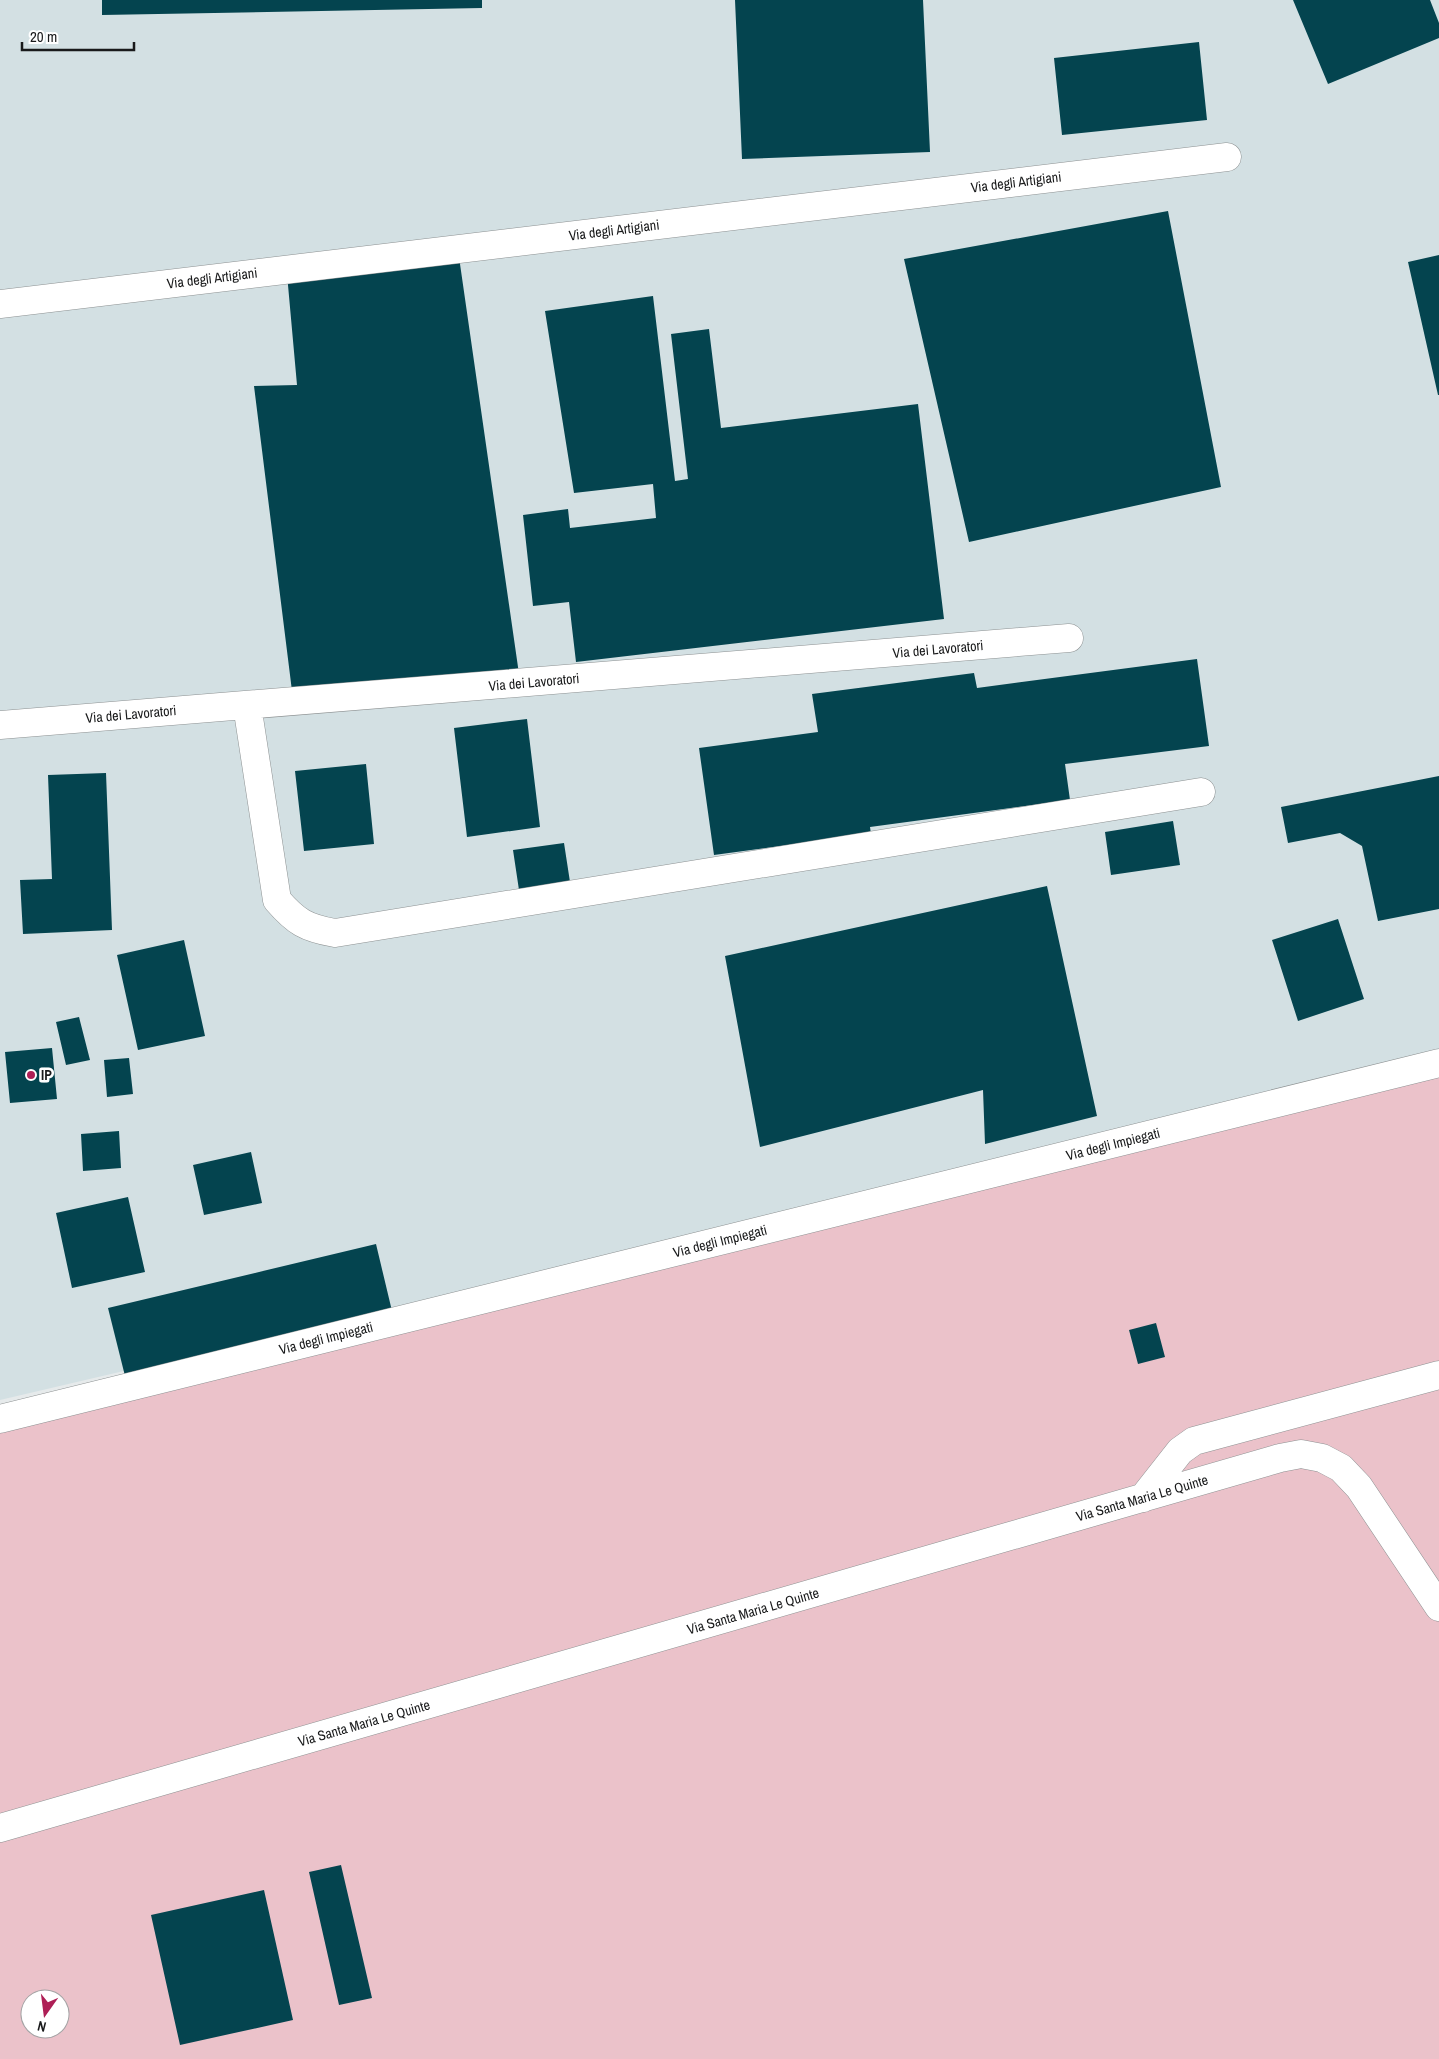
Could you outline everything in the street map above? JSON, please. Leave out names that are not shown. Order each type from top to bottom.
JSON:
[{"type":"street","name":"Via degli Artigiani","points":[[0,304],[1228,157]]},
{"type":"street","name":"Via dei Lavoratori","points":[[0,725],[1069,638]]},
{"type":"street","points":[[247,705],[277,900],[293,918],[316,930],[335,934],[1201,792]]},
{"type":"street","name":"Via degli Impiegati","points":[[0,1418],[1439,1063]]},
{"type":"street","points":[[1143,1498],[1180,1451],[1194,1441],[1439,1375]]},
{"type":"street","name":"Via Santa Maria Le Quinte","points":[[0,1828],[1280,1458],[1301,1454],[1322,1458],[1342,1468],[1359,1486],[1439,1607]]},
{"type":"shaded area","points":[[0,0],[1439,0],[1439,1063],[0,1400]]},
{"type":"shaded area","points":[[1439,1063],[1439,2059],[0,2059],[0,1426]]},
{"type":"building","points":[[102,0],[482,0],[482,8],[102,15]]},
{"type":"building","points":[[735,0],[923,0],[930,152],[742,159]]},
{"type":"building","points":[[1293,0],[1430,0],[1439,23],[1439,38],[1328,84]]},
{"type":"building","points":[[1199,42],[1207,120],[1062,135],[1054,58]]},
{"type":"building","points":[[1168,211],[1221,487],[969,542],[904,259]]},
{"type":"building","points":[[1439,255],[1439,395],[1438,395],[1408,262]]},
{"type":"building","points":[[459,257],[519,674],[292,691],[254,386],[297,385],[287,274]]},
{"type":"building","points":[[653,296],[675,481],[688,479],[671,334],[709,329],[721,428],[918,404],[944,619],[576,662],[569,602],[533,606],[523,515],[568,509],[570,528],[656,518],[653,484],[574,493],[545,311]]},
{"type":"building","points":[[1197,659],[1209,746],[1065,764],[1070,800],[870,827],[871,834],[714,855],[699,748],[818,732],[812,694],[974,673],[977,688]]},
{"type":"building","points":[[527,719],[540,827],[467,837],[454,728]]},
{"type":"building","points":[[366,764],[374,844],[304,851],[295,771]]},
{"type":"building","points":[[106,773],[112,930],[23,934],[20,880],[52,879],[48,775]]},
{"type":"building","points":[[1439,776],[1439,909],[1378,921],[1362,846],[1340,833],[1288,843],[1281,807]]},
{"type":"building","points":[[1173,821],[1180,865],[1111,875],[1105,832]]},
{"type":"building","points":[[564,843],[570,882],[519,890],[513,850]]},
{"type":"building","points":[[1047,886],[1097,1116],[985,1144],[983,1090],[760,1147],[725,956]]},
{"type":"building","points":[[1338,919],[1364,999],[1298,1021],[1272,940]]},
{"type":"building","points":[[184,940],[205,1036],[138,1050],[117,955]]},
{"type":"building","points":[[79,1017],[90,1060],[66,1065],[56,1022]]},
{"type":"building","name":"IP","points":[[52,1048],[57,1099],[10,1103],[5,1052]]},
{"type":"building","points":[[129,1058],[133,1094],[107,1097],[104,1060]]},
{"type":"building","points":[[119,1131],[121,1168],[83,1171],[81,1134]]},
{"type":"building","points":[[251,1152],[262,1203],[204,1215],[193,1165]]},
{"type":"building","points":[[128,1197],[145,1272],[72,1288],[56,1213]]},
{"type":"building","points":[[376,1244],[392,1311],[125,1376],[108,1308]]},
{"type":"building","points":[[1156,1323],[1165,1357],[1138,1364],[1129,1330]]},
{"type":"building","points":[[341,1865],[372,1998],[339,2005],[309,1872]]},
{"type":"building","points":[[264,1890],[293,2020],[180,2045],[151,1915]]},
{"type":"place","name":"IP","points":[[31,1075]]}]
